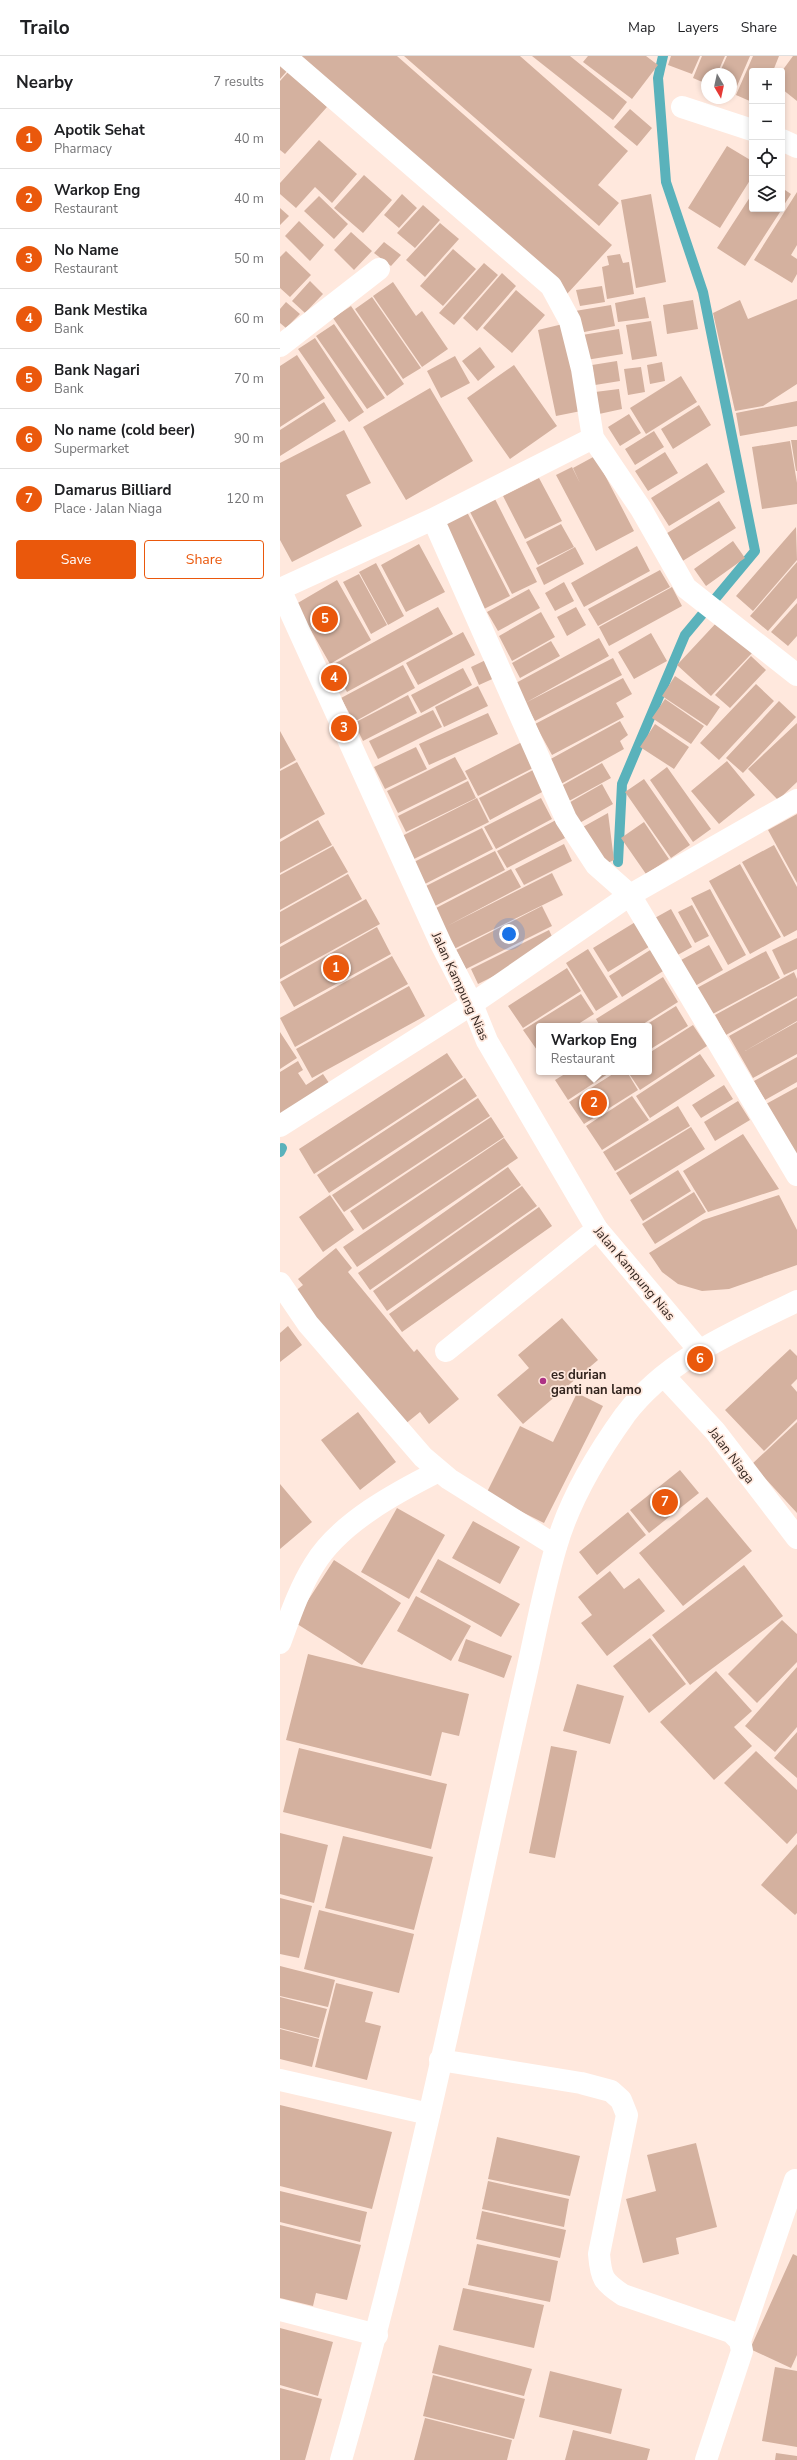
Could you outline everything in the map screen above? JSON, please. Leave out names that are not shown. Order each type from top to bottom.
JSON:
[{"type":"street","points":[[285,56],[551,286],[570,321],[582,369],[593,438],[641,509],[686,588],[728,623],[797,675]]},
{"type":"street","points":[[682,107],[749,129]]},
{"type":"street","points":[[785,141],[797,147]]},
{"type":"street","points":[[280,346],[379,269]]},
{"type":"street","points":[[280,589],[433,519],[593,438]]},
{"type":"street","points":[[433,519],[566,819],[596,865],[630,895],[797,1175]]},
{"type":"street","name":"Jalan Kampung Nias","points":[[280,589],[441,944],[472,1004],[487,1041],[597,1229],[699,1350]]},
{"type":"street","points":[[280,1126],[472,1004],[630,895],[797,800]]},
{"type":"street","points":[[446,1351],[597,1229]]},
{"type":"street","points":[[280,1283],[308,1324],[366,1394],[423,1457],[439,1471],[556,1546]]},
{"type":"street","points":[[340,2460],[377,2335],[429,2114],[556,1546],[572,1504],[593,1465],[626,1413],[664,1376],[699,1350],[797,1301]]},
{"type":"street","name":"Jalan Niaga","points":[[664,1376],[715,1431],[797,1538]]},
{"type":"street","points":[[280,1643],[297,1595],[314,1563],[332,1542],[360,1518],[394,1493],[439,1471]]},
{"type":"street","points":[[440,2060],[580,2084],[611,2091],[621,2100],[627,2115],[598,2254],[600,2270],[607,2285],[630,2297],[731,2332],[740,2341]]},
{"type":"street","points":[[280,2080],[429,2114]]},
{"type":"street","points":[[706,2460],[740,2356],[740,2341],[795,2180]]},
{"type":"street","points":[[280,2310],[377,2335]]},
{"type":"building","points":[[302,56],[397,56],[612,245],[567,294],[299,59]]},
{"type":"building","points":[[404,56],[520,56],[628,151],[598,185],[619,203],[599,226]]},
{"type":"building","points":[[532,56],[570,56],[627,102],[613,120]]},
{"type":"building","points":[[588,56],[646,56],[658,65],[632,99],[583,62]]},
{"type":"building","points":[[671,56],[700,56],[692,74],[668,65]]},
{"type":"building","points":[[702,56],[725,56],[720,68],[701,68],[701,81],[693,78]]},
{"type":"building","points":[[727,56],[750,56],[737,86],[737,68],[722,68]]},
{"type":"building","points":[[753,56],[779,56],[774,68],[749,68],[749,101],[737,95]]},
{"type":"building","points":[[793,56],[797,56],[797,101],[785,91],[784,68]]},
{"type":"building","points":[[280,63],[288,70],[280,79]]},
{"type":"building","points":[[288,72],[327,107],[285,154],[280,150],[280,81]]},
{"type":"building","points":[[630,109],[652,128],[637,146],[614,127]]},
{"type":"building","points":[[319,140],[357,174],[332,203],[315,187],[296,208],[280,194],[280,183]]},
{"type":"building","points":[[727,146],[749,159],[749,182],[720,228],[688,208]]},
{"type":"building","points":[[364,175],[392,200],[363,233],[334,208]]},
{"type":"building","points":[[785,190],[791,194],[785,203]]},
{"type":"building","points":[[797,192],[797,245],[791,255],[797,259],[797,274],[792,283],[754,260]]},
{"type":"building","points":[[402,194],[417,208],[399,228],[384,215]]},
{"type":"building","points":[[651,194],[666,282],[636,288],[621,200]]},
{"type":"building","points":[[319,196],[348,224],[334,239],[304,211]]},
{"type":"building","points":[[749,199],[749,212],[780,212],[745,266],[717,248]]},
{"type":"building","points":[[423,205],[440,220],[415,248],[397,233]]},
{"type":"building","points":[[280,208],[289,216],[280,225]]},
{"type":"building","points":[[299,221],[324,245],[310,261],[285,236]]},
{"type":"building","points":[[440,223],[459,239],[425,277],[406,260]]},
{"type":"building","points":[[351,232],[372,251],[354,270],[334,250]]},
{"type":"building","points":[[384,242],[401,255],[391,266],[374,253]]},
{"type":"building","points":[[453,249],[476,269],[443,306],[420,286]]},
{"type":"building","points":[[286,251],[311,275],[290,297],[280,288],[280,257]]},
{"type":"building","points":[[620,254],[623,263],[629,262],[634,294],[607,299],[602,267],[609,265],[607,256]]},
{"type":"building","points":[[484,263],[498,275],[454,325],[439,313]]},
{"type":"building","points":[[502,273],[516,286],[477,331],[463,318]]},
{"type":"building","points":[[310,281],[323,294],[305,313],[292,301]]},
{"type":"building","points":[[393,282],[416,316],[422,311],[448,349],[422,367],[373,296]]},
{"type":"building","points":[[602,286],[605,302],[580,306],[576,290]]},
{"type":"building","points":[[516,290],[545,315],[512,353],[483,328]]},
{"type":"building","points":[[372,297],[421,368],[403,379],[355,309]]},
{"type":"building","points":[[645,297],[649,318],[618,322],[615,303]]},
{"type":"building","points":[[797,299],[797,384],[763,406],[735,411],[713,313],[740,300],[748,319]]},
{"type":"building","points":[[693,300],[698,329],[667,334],[663,305]]},
{"type":"building","points":[[286,302],[300,314],[286,328],[280,323],[280,309]]},
{"type":"building","points":[[611,305],[615,326],[579,333],[575,311]]},
{"type":"building","points":[[351,306],[404,384],[387,396],[333,318]]},
{"type":"building","points":[[651,321],[657,356],[632,360],[626,325]]},
{"type":"building","points":[[334,324],[385,398],[367,409],[316,336]]},
{"type":"building","points":[[563,324],[581,411],[556,416],[538,330]]},
{"type":"building","points":[[619,329],[623,354],[586,360],[582,335]]},
{"type":"building","points":[[315,338],[364,412],[349,422],[298,349]]},
{"type":"building","points":[[480,347],[495,367],[478,381],[462,361]]},
{"type":"building","points":[[297,355],[325,398],[280,427],[280,366]]},
{"type":"building","points":[[455,356],[470,383],[441,398],[427,371]]},
{"type":"building","points":[[617,361],[620,381],[595,385],[592,365]]},
{"type":"building","points":[[662,362],[665,381],[650,384],[647,365]]},
{"type":"building","points":[[514,365],[557,426],[510,459],[467,398]]},
{"type":"building","points":[[641,367],[645,392],[628,395],[624,369]]},
{"type":"building","points":[[681,376],[697,402],[646,434],[630,408]]},
{"type":"building","points":[[430,388],[473,461],[406,500],[363,427]]},
{"type":"building","points":[[619,389],[622,409],[599,414],[595,392]]},
{"type":"building","points":[[797,401],[797,426],[740,436],[736,413]]},
{"type":"building","points":[[324,402],[336,421],[280,456],[280,430]]},
{"type":"building","points":[[699,405],[711,425],[673,449],[661,429]]},
{"type":"building","points":[[629,414],[641,433],[620,446],[608,427]]},
{"type":"building","points":[[344,430],[371,483],[346,495],[362,526],[292,562],[280,540],[280,463]]},
{"type":"building","points":[[654,431],[664,447],[635,465],[625,449]]},
{"type":"building","points":[[791,440],[797,440],[797,471],[796,471]]},
{"type":"building","points":[[790,441],[797,483],[797,504],[762,509],[752,447]]},
{"type":"building","points":[[665,452],[678,473],[648,491],[635,471]]},
{"type":"building","points":[[595,456],[634,531],[596,551],[556,475],[572,467],[580,483],[573,468]]},
{"type":"building","points":[[707,463],[725,492],[669,526],[651,498]]},
{"type":"building","points":[[539,478],[562,521],[525,539],[503,496]]},
{"type":"building","points":[[495,499],[537,582],[512,594],[470,512]]},
{"type":"building","points":[[719,501],[736,528],[681,562],[664,535]]},
{"type":"building","points":[[467,512],[510,596],[484,609],[442,525]]},
{"type":"building","points":[[561,524],[574,547],[538,565],[526,542]]},
{"type":"building","points":[[796,527],[797,560],[753,611],[736,596]]},
{"type":"building","points":[[733,541],[745,558],[706,586],[694,569]]},
{"type":"building","points":[[419,544],[445,592],[406,612],[381,565]]},
{"type":"building","points":[[637,546],[650,571],[584,607],[571,583]]},
{"type":"building","points":[[575,547],[584,564],[544,585],[536,568]]},
{"type":"building","points":[[797,562],[797,598],[768,631],[750,616]]},
{"type":"building","points":[[376,563],[404,616],[388,625],[359,572]]},
{"type":"building","points":[[660,570],[670,587],[598,626],[588,609]]},
{"type":"building","points":[[359,574],[387,625],[371,634],[343,582]]},
{"type":"building","points":[[337,580],[371,640],[330,664],[296,604]]},
{"type":"building","points":[[564,582],[574,601],[555,611],[545,593]]},
{"type":"building","points":[[672,587],[682,606],[609,646],[599,627]]},
{"type":"building","points":[[529,589],[540,608],[498,631],[487,612]]},
{"type":"building","points":[[797,603],[797,636],[788,646],[771,632]]},
{"type":"building","points":[[438,607],[453,634],[347,692],[332,665]]},
{"type":"building","points":[[576,607],[586,625],[567,636],[557,617]]},
{"type":"building","points":[[541,612],[555,637],[512,661],[499,636]]},
{"type":"building","points":[[718,621],[753,652],[711,696],[677,665]]},
{"type":"building","points":[[463,632],[475,655],[418,685],[406,663]]},
{"type":"building","points":[[651,633],[667,661],[634,679],[618,652]]},
{"type":"building","points":[[599,638],[609,656],[525,703],[514,684]]},
{"type":"building","points":[[551,641],[560,656],[520,678],[512,663]]},
{"type":"building","points":[[751,656],[766,670],[730,708],[715,695]]},
{"type":"building","points":[[490,658],[499,676],[479,685],[471,667]]},
{"type":"building","points":[[613,658],[622,675],[535,721],[525,703]]},
{"type":"building","points":[[403,665],[415,688],[354,722],[341,698]]},
{"type":"building","points":[[463,668],[472,685],[421,713],[411,695]]},
{"type":"building","points":[[675,676],[720,707],[707,726],[662,696]]},
{"type":"building","points":[[623,678],[632,694],[616,703],[624,717],[552,755],[535,724]]},
{"type":"building","points":[[756,684],[774,701],[719,760],[700,743]]},
{"type":"building","points":[[478,686],[488,706],[444,727],[435,707]]},
{"type":"building","points":[[408,695],[417,713],[363,741],[354,723]]},
{"type":"building","points":[[665,699],[704,726],[691,744],[652,718]]},
{"type":"building","points":[[779,701],[796,717],[743,773],[726,758]]},
{"type":"building","points":[[433,710],[442,727],[378,759],[369,741]]},
{"type":"building","points":[[488,713],[498,734],[429,765],[419,744]]},
{"type":"building","points":[[620,721],[628,735],[620,741],[624,749],[561,784],[547,761]]},
{"type":"building","points":[[797,723],[797,782],[778,800],[748,769]]},
{"type":"building","points":[[655,724],[689,747],[674,769],[640,747]]},
{"type":"building","points":[[280,731],[296,760],[280,769]]},
{"type":"building","points":[[522,742],[535,767],[478,796],[465,771]]},
{"type":"building","points":[[416,747],[427,769],[385,789],[374,767]]},
{"type":"building","points":[[455,757],[467,779],[398,813],[387,791]]},
{"type":"building","points":[[727,761],[755,795],[719,824],[691,791]]},
{"type":"building","points":[[297,762],[325,814],[280,839],[280,771]]},
{"type":"building","points":[[602,763],[611,778],[569,801],[561,786]]},
{"type":"building","points":[[667,767],[711,829],[693,842],[650,780]]},
{"type":"building","points":[[533,770],[544,791],[490,820],[479,798]]},
{"type":"building","points":[[644,779],[690,845],[671,858],[625,792]]},
{"type":"building","points":[[468,781],[476,798],[406,832],[398,816]]},
{"type":"building","points":[[602,784],[613,804],[576,825],[565,805]]},
{"type":"building","points":[[477,798],[489,822],[414,859],[402,836]]},
{"type":"building","points":[[541,798],[552,819],[496,849],[484,827]]},
{"type":"building","points":[[608,813],[614,860],[601,866],[581,828]]},
{"type":"building","points":[[797,814],[797,883],[768,830]]},
{"type":"building","points":[[318,820],[332,845],[280,873],[280,842]]},
{"type":"building","points":[[556,820],[565,838],[507,868],[497,851]]},
{"type":"building","points":[[644,822],[669,859],[646,874],[621,838]]},
{"type":"building","points":[[482,828],[493,849],[423,885],[412,863]]},
{"type":"building","points":[[564,844],[572,861],[524,885],[515,869]]},
{"type":"building","points":[[774,845],[797,887],[797,930],[784,937],[742,862]]},
{"type":"building","points":[[333,846],[348,872],[280,910],[280,875]]},
{"type":"building","points":[[495,851],[505,870],[433,907],[422,888]]},
{"type":"building","points":[[740,864],[781,937],[750,954],[709,881]]},
{"type":"building","points":[[511,869],[521,887],[447,926],[552,873],[563,895],[452,950],[436,908]]},
{"type":"building","points":[[348,874],[362,899],[280,944],[280,912]]},
{"type":"building","points":[[710,889],[746,955],[728,965],[691,898]]},
{"type":"building","points":[[366,899],[380,924],[280,979],[280,947]]},
{"type":"building","points":[[692,905],[709,936],[695,943],[678,912]]},
{"type":"building","points":[[542,906],[552,926],[466,969],[456,950]]},
{"type":"building","points":[[671,909],[692,947],[674,957],[653,919]]},
{"type":"building","points":[[637,921],[652,945],[608,972],[593,948]]},
{"type":"building","points":[[377,927],[391,954],[294,1007],[280,982]]},
{"type":"building","points":[[549,930],[556,945],[478,984],[471,969]]},
{"type":"building","points":[[797,938],[797,969],[784,975],[772,950]]},
{"type":"building","points":[[709,945],[723,970],[695,986],[681,960]]},
{"type":"building","points":[[655,947],[668,968],[622,997],[609,976]]},
{"type":"building","points":[[588,949],[618,997],[596,1011],[566,963]]},
{"type":"building","points":[[766,951],[780,978],[709,1016],[695,989]]},
{"type":"building","points":[[392,956],[408,984],[295,1047],[280,1018]]},
{"type":"building","points":[[567,968],[581,991],[523,1028],[508,1006]]},
{"type":"building","points":[[794,972],[797,979],[797,996],[726,1035],[715,1015]]},
{"type":"building","points":[[663,977],[678,1002],[645,1023],[598,1023],[596,1019]]},
{"type":"building","points":[[409,986],[425,1016],[312,1078],[296,1049]]},
{"type":"building","points":[[581,994],[594,1014],[580,1023],[536,1023],[536,1049],[523,1030]]},
{"type":"building","points":[[797,998],[797,1021],[745,1051],[797,1022],[797,1054],[753,1078],[729,1036]]},
{"type":"building","points":[[676,1006],[688,1026],[652,1048],[652,1023],[649,1023]]},
{"type":"building","points":[[693,1025],[707,1046],[640,1090],[630,1075],[652,1075],[652,1051]]},
{"type":"building","points":[[280,1032],[297,1058],[280,1069]]},
{"type":"building","points":[[447,1053],[463,1077],[314,1174],[299,1149]]},
{"type":"building","points":[[700,1054],[715,1076],[650,1118],[636,1096]]},
{"type":"building","points":[[797,1057],[797,1082],[765,1100],[754,1081]]},
{"type":"building","points":[[298,1061],[303,1070],[298,1073],[306,1085],[323,1074],[333,1089],[280,1122],[280,1072]]},
{"type":"building","points":[[563,1075],[606,1075],[568,1100],[555,1080]]},
{"type":"building","points":[[611,1075],[629,1075],[638,1090],[584,1124],[569,1102]]},
{"type":"building","points":[[465,1078],[477,1096],[329,1193],[317,1175]]},
{"type":"building","points":[[724,1085],[733,1099],[701,1118],[692,1105]]},
{"type":"building","points":[[797,1087],[797,1157],[766,1104]]},
{"type":"building","points":[[632,1096],[649,1120],[602,1150],[586,1126]]},
{"type":"building","points":[[478,1098],[490,1116],[344,1212],[332,1195]]},
{"type":"building","points":[[738,1101],[750,1120],[715,1141],[704,1122]]},
{"type":"building","points":[[678,1106],[690,1126],[615,1171],[603,1152]]},
{"type":"building","points":[[491,1117],[504,1137],[363,1230],[350,1211]]},
{"type":"building","points":[[691,1127],[705,1149],[630,1195],[616,1173]]},
{"type":"building","points":[[743,1134],[779,1189],[708,1212],[683,1171]]},
{"type":"building","points":[[504,1138],[518,1158],[357,1267],[343,1247]]},
{"type":"building","points":[[508,1167],[521,1185],[370,1290],[358,1273]]},
{"type":"building","points":[[678,1170],[691,1191],[643,1221],[630,1200]]},
{"type":"building","points":[[522,1186],[537,1206],[387,1311],[373,1291]]},
{"type":"building","points":[[694,1192],[706,1212],[655,1244],[642,1224]]},
{"type":"building","points":[[330,1195],[354,1230],[323,1252],[299,1217]]},
{"type":"building","points":[[779,1195],[797,1230],[797,1265],[729,1289],[702,1291],[678,1284],[662,1272],[649,1253],[703,1220]]},
{"type":"building","points":[[539,1207],[552,1226],[402,1332],[389,1314]]},
{"type":"building","points":[[336,1248],[352,1268],[348,1272],[414,1352],[417,1349],[459,1399],[429,1424],[420,1412],[404,1425],[294,1292],[303,1285],[298,1279]]},
{"type":"building","name":"es durian ganti nan lamo","points":[[562,1318],[598,1360],[523,1424],[497,1395],[529,1368],[518,1355]]},
{"type":"building","points":[[288,1326],[302,1345],[280,1362],[280,1333]]},
{"type":"building","points":[[790,1349],[797,1356],[797,1379],[791,1385],[797,1392],[797,1419],[764,1451],[725,1410]]},
{"type":"building","points":[[577,1393],[603,1406],[544,1523],[486,1494],[520,1426],[553,1442]]},
{"type":"building","points":[[358,1412],[396,1462],[360,1490],[321,1440]]},
{"type":"building","points":[[797,1422],[797,1513],[752,1464]]},
{"type":"building","points":[[680,1470],[699,1493],[649,1533],[630,1510]]},
{"type":"building","points":[[280,1484],[312,1522],[280,1549]]},
{"type":"building","points":[[707,1497],[752,1551],[683,1606],[639,1553]]},
{"type":"building","points":[[397,1508],[445,1535],[409,1599],[361,1572]]},
{"type":"building","points":[[628,1512],[646,1535],[597,1575],[579,1552]]},
{"type":"building","points":[[473,1521],[520,1547],[500,1584],[452,1558]]},
{"type":"building","points":[[438,1559],[520,1604],[501,1637],[420,1592]]},
{"type":"building","points":[[334,1560],[401,1603],[362,1665],[294,1622]]},
{"type":"building","points":[[744,1565],[783,1616],[690,1685],[652,1635]]},
{"type":"building","points":[[610,1571],[624,1589],[639,1578],[665,1611],[607,1656],[581,1623],[592,1615],[578,1597]]},
{"type":"building","points":[[416,1596],[471,1626],[451,1661],[397,1631]]},
{"type":"building","points":[[782,1620],[797,1634],[797,1662],[757,1703],[728,1674]]},
{"type":"building","points":[[650,1638],[686,1684],[649,1713],[613,1666]]},
{"type":"building","points":[[466,1639],[512,1656],[504,1678],[458,1661]]},
{"type":"building","points":[[308,1654],[469,1694],[459,1736],[442,1732],[431,1776],[286,1740]]},
{"type":"building","points":[[797,1667],[797,1727],[775,1752],[745,1726]]},
{"type":"building","points":[[716,1671],[752,1711],[734,1727],[752,1746],[714,1780],[660,1722]]},
{"type":"building","points":[[577,1684],[624,1696],[610,1744],[563,1731]]},
{"type":"building","points":[[797,1732],[797,1778],[774,1758]]},
{"type":"building","points":[[551,1746],[577,1751],[555,1858],[529,1853]]},
{"type":"building","points":[[299,1748],[447,1784],[431,1849],[283,1812]]},
{"type":"building","points":[[756,1751],[797,1790],[797,1833],[787,1844],[724,1783]]},
{"type":"building","points":[[280,1833],[328,1845],[314,1903],[280,1894]]},
{"type":"building","points":[[343,1836],[433,1857],[414,1930],[325,1908]]},
{"type":"building","points":[[797,1844],[797,1913],[795,1915],[761,1885]]},
{"type":"building","points":[[280,1898],[312,1906],[299,1958],[280,1954]]},
{"type":"building","points":[[319,1910],[414,1934],[399,1993],[304,1969]]},
{"type":"building","points":[[280,1966],[335,1980],[328,2007],[280,1996]]},
{"type":"building","points":[[336,1983],[373,1992],[365,2022],[381,2026],[367,2080],[315,2067]]},
{"type":"building","points":[[280,1997],[327,2009],[319,2038],[280,2028]]},
{"type":"building","points":[[280,2029],[319,2039],[312,2067],[280,2059]]},
{"type":"building","points":[[280,2105],[392,2132],[372,2209],[280,2186]]},
{"type":"building","points":[[497,2137],[580,2156],[570,2196],[488,2179]]},
{"type":"building","points":[[696,2143],[717,2227],[676,2238],[679,2254],[643,2263],[626,2199],[656,2191],[647,2155]]},
{"type":"building","points":[[488,2181],[569,2199],[564,2227],[482,2209]]},
{"type":"building","points":[[280,2191],[367,2212],[360,2242],[280,2222]]},
{"type":"building","points":[[482,2211],[566,2230],[560,2258],[476,2239]]},
{"type":"building","points":[[280,2225],[361,2245],[347,2300],[316,2293],[313,2306],[280,2298]]},
{"type":"building","points":[[477,2244],[558,2261],[550,2302],[468,2285]]},
{"type":"building","points":[[793,2254],[797,2256],[797,2355],[791,2368],[750,2349]]},
{"type":"building","points":[[463,2288],[544,2305],[534,2348],[453,2330]]},
{"type":"building","points":[[280,2328],[333,2342],[318,2396],[280,2385]]},
{"type":"building","points":[[439,2345],[532,2369],[524,2396],[432,2373]]},
{"type":"building","points":[[775,2367],[797,2371],[797,2447],[762,2441]]},
{"type":"building","points":[[550,2371],[622,2389],[611,2434],[539,2417]]},
{"type":"building","points":[[433,2375],[525,2399],[514,2439],[423,2416]]},
{"type":"building","points":[[280,2388],[322,2399],[305,2460],[280,2460]]},
{"type":"building","points":[[425,2418],[512,2440],[507,2460],[414,2460]]},
{"type":"building","points":[[573,2430],[650,2449],[647,2460],[565,2460]]},
{"type":"building","points":[[776,2453],[797,2456],[797,2460],[775,2460]]},
{"type":"waterway","points":[[618,862],[622,784],[685,635],[755,551],[703,292],[666,182],[658,78],[663,56]]},
{"type":"waterway","points":[[280,1152],[282,1148]]},
{"type":"place","name":"Bank Nagari","points":[[325,619]]},
{"type":"place","name":"Bank Mestika","points":[[334,678]]},
{"type":"place","name":"No Name","points":[[344,728]]},
{"type":"place","name":"Apotik Sehat","points":[[336,968]]},
{"type":"place","name":"Warkop Eng","points":[[594,1103]]},
{"type":"place","name":"No name (cold beer)","points":[[700,1359]]},
{"type":"place","name":"es durian ganti nan lamo","points":[[543,1381]]},
{"type":"place","name":"Damarus Billiard","points":[[665,1502]]}]
